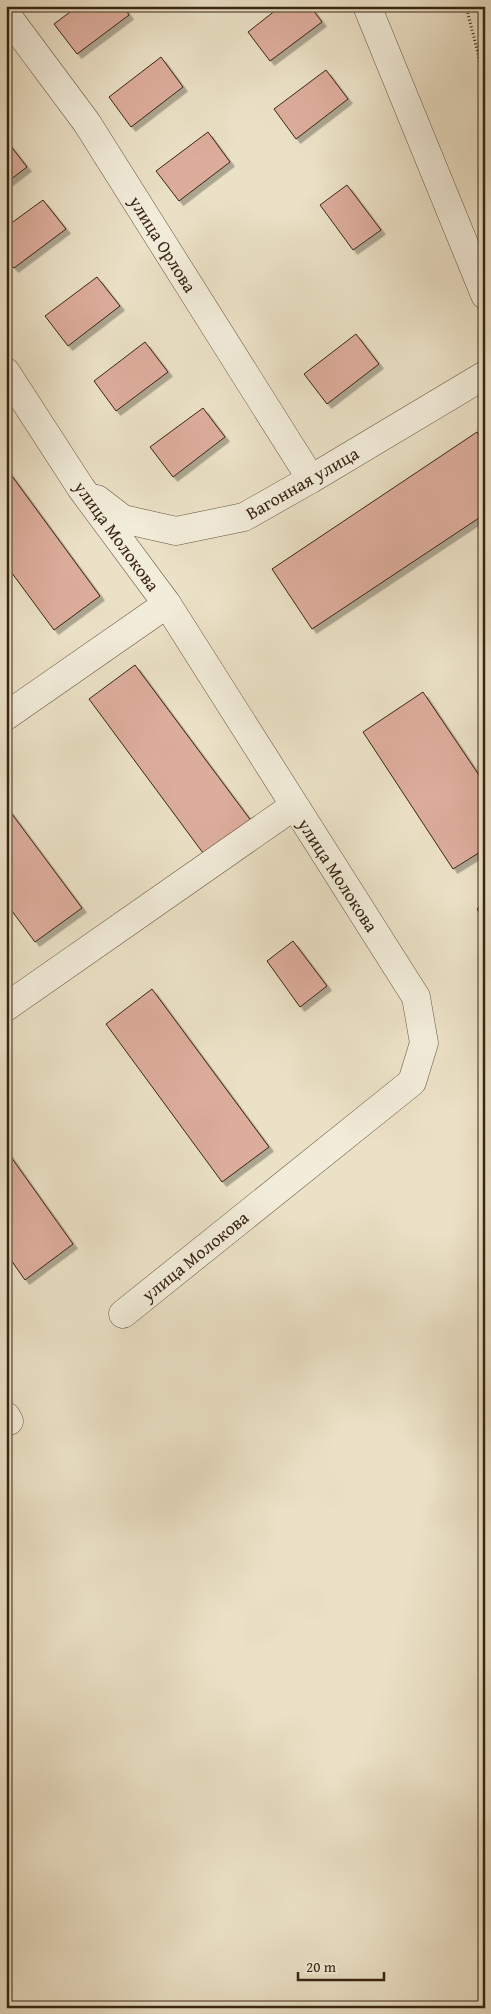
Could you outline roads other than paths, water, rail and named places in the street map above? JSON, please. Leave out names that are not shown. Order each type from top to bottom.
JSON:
[{"type":"street","points":[[367,6],[485,295]]},
{"type":"street","name":"улица Орлова","points":[[6,14],[87,123],[311,479]]},
{"type":"street","name":"улица Молокова","points":[[6,372],[81,488],[167,604],[416,997],[424,1043],[412,1082],[123,1314]]},
{"type":"street","name":"Вагонная улица","points":[[81,488],[124,518],[176,531],[244,518],[485,375]]},
{"type":"street","points":[[6,716],[167,604]]},
{"type":"street","points":[[6,1007],[294,806]]}]
